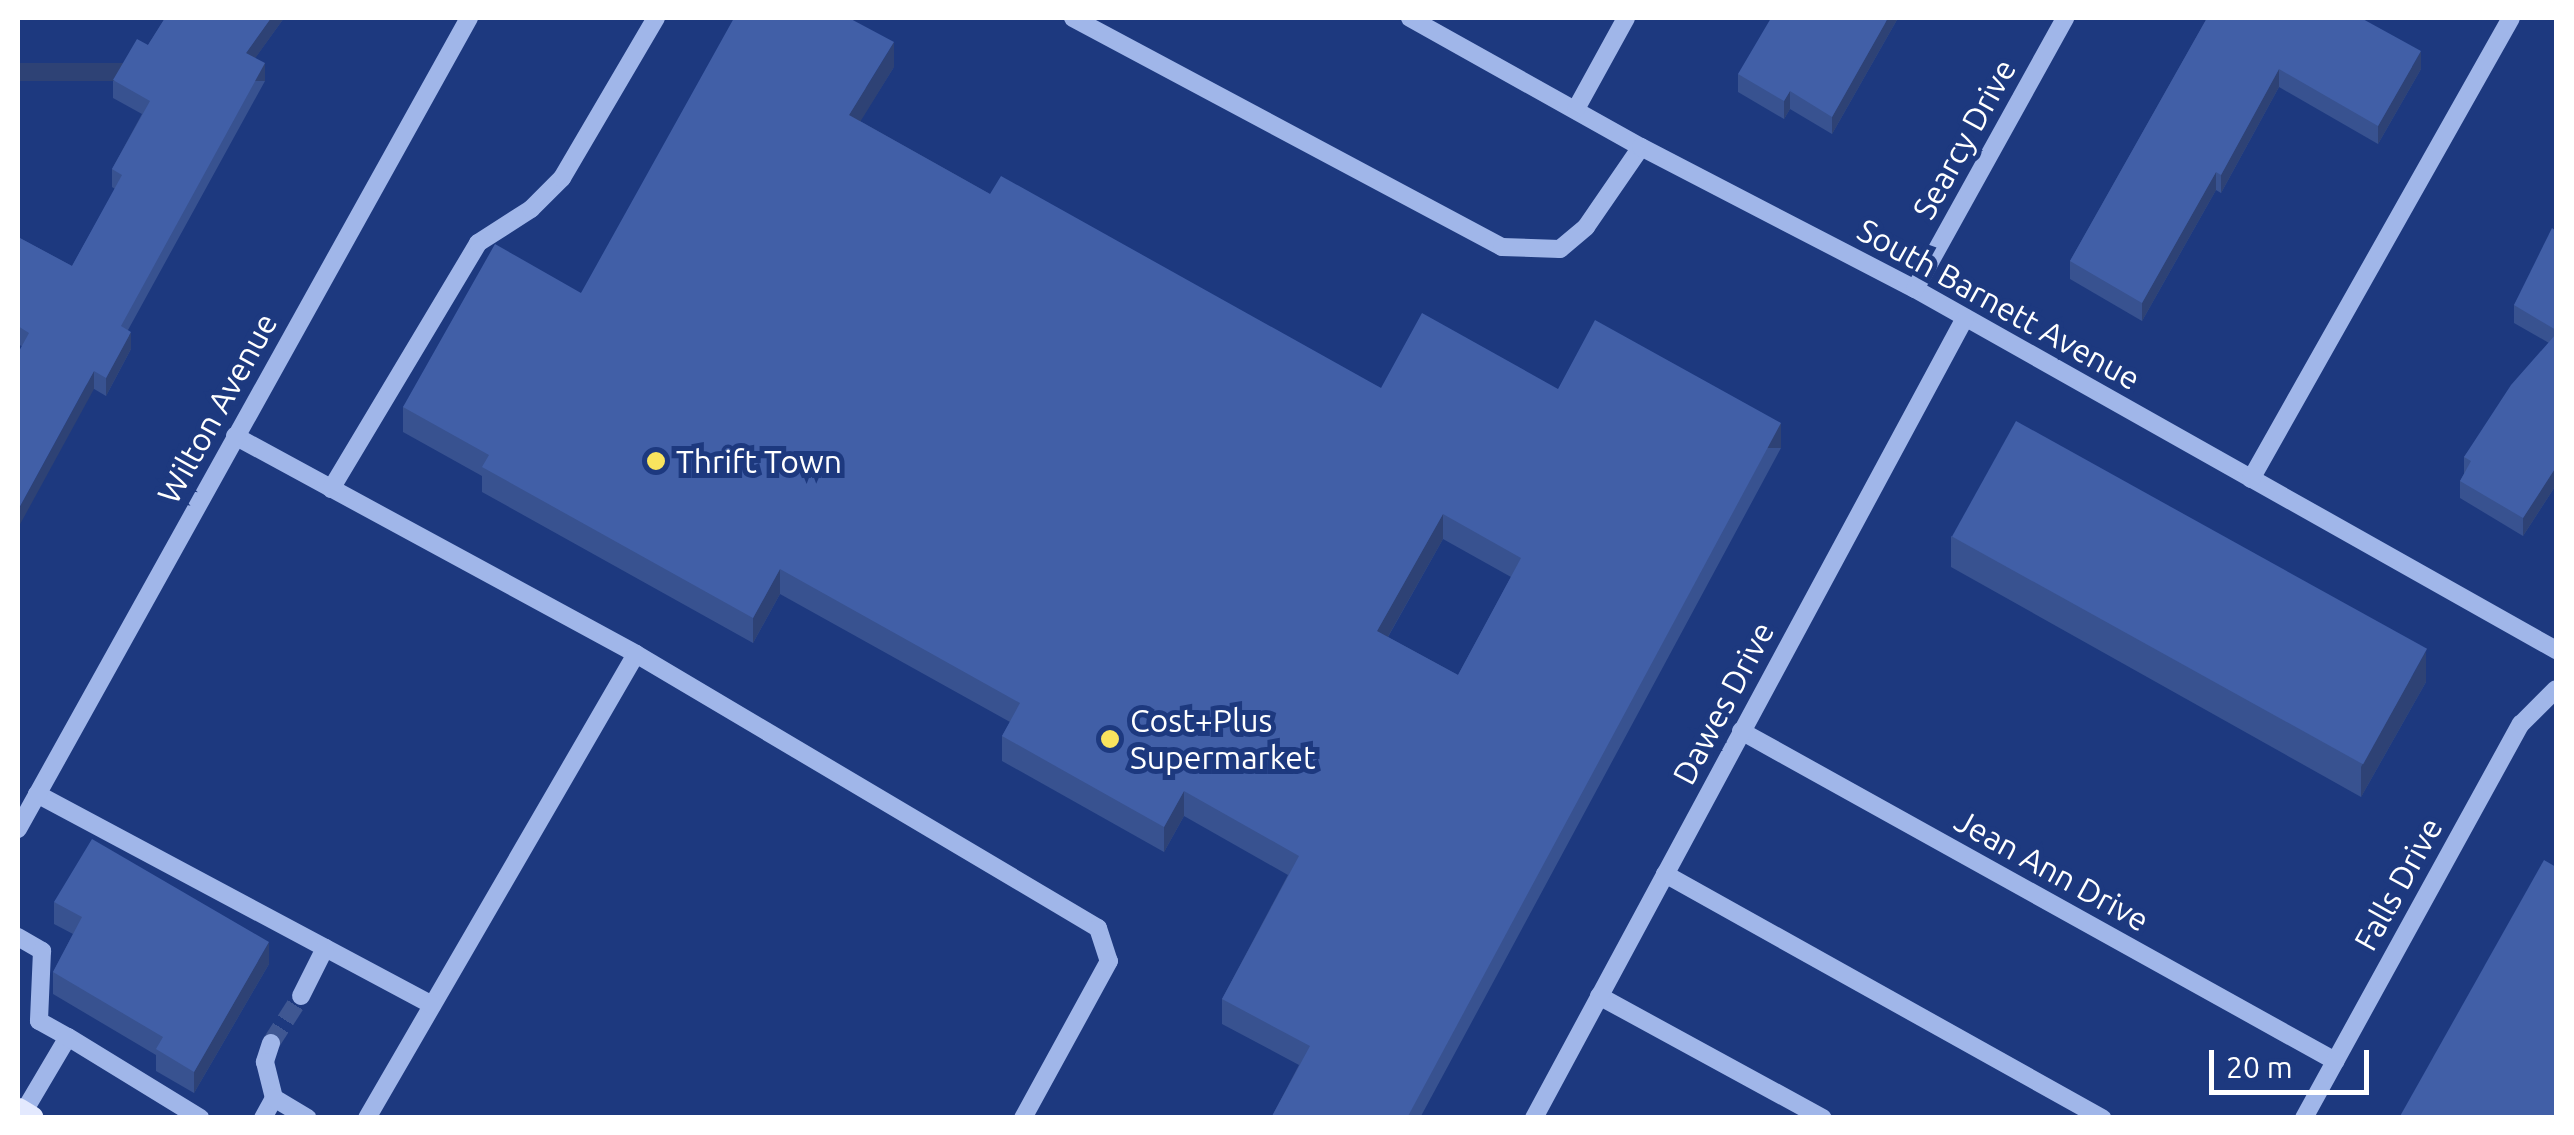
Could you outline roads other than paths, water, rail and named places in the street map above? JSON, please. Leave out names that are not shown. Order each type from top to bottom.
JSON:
[{"type":"street","name":"Wilton Avenue","points":[[18,829],[469,18]]},
{"type":"street","points":[[331,488],[478,243],[532,210],[562,178],[656,18]]},
{"type":"street","points":[[1073,18],[1502,246],[1560,248],[1586,227],[1640,147]]},
{"type":"street","name":"South Barnett Avenue","points":[[1410,18],[1640,147],[1915,289],[2556,650]]},
{"type":"street","points":[[1576,109],[1626,18]]},
{"type":"street","name":"Searcy Drive","points":[[1915,289],[2065,18]]},
{"type":"street","points":[[2251,479],[2512,18]]},
{"type":"street","name":"Dawes Drive","points":[[1538,1116],[1965,318]]},
{"type":"street","points":[[235,436],[636,654],[1098,928],[1109,961],[1022,1118]]},
{"type":"street","points":[[367,1118],[636,654]]},
{"type":"street","name":"Falls Drive","points":[[2304,1118],[2522,724],[2556,689]]},
{"type":"street","name":"Jean Ann Drive","points":[[1741,732],[2335,1061]]},
{"type":"street","points":[[37,794],[432,1005]]},
{"type":"street","points":[[1665,874],[2102,1118]]},
{"type":"street","points":[[18,937],[42,951],[39,1021],[200,1118]]},
{"type":"street","points":[[301,996],[325,948]]},
{"type":"street","points":[[1599,996],[1823,1118]]},
{"type":"street","points":[[24,1113],[68,1037]]},
{"type":"street","points":[[271,1043],[264,1062],[274,1098],[308,1118]]},
{"type":"street","points":[[263,1118],[274,1098]]},
{"type":"tunnel","points":[[271,1043],[301,996]]},
{"type":"place","name":"Thrift Town","points":[[656,461]]},
{"type":"place","name":"Cost+Plus Supermarket","points":[[1110,739]]}]
